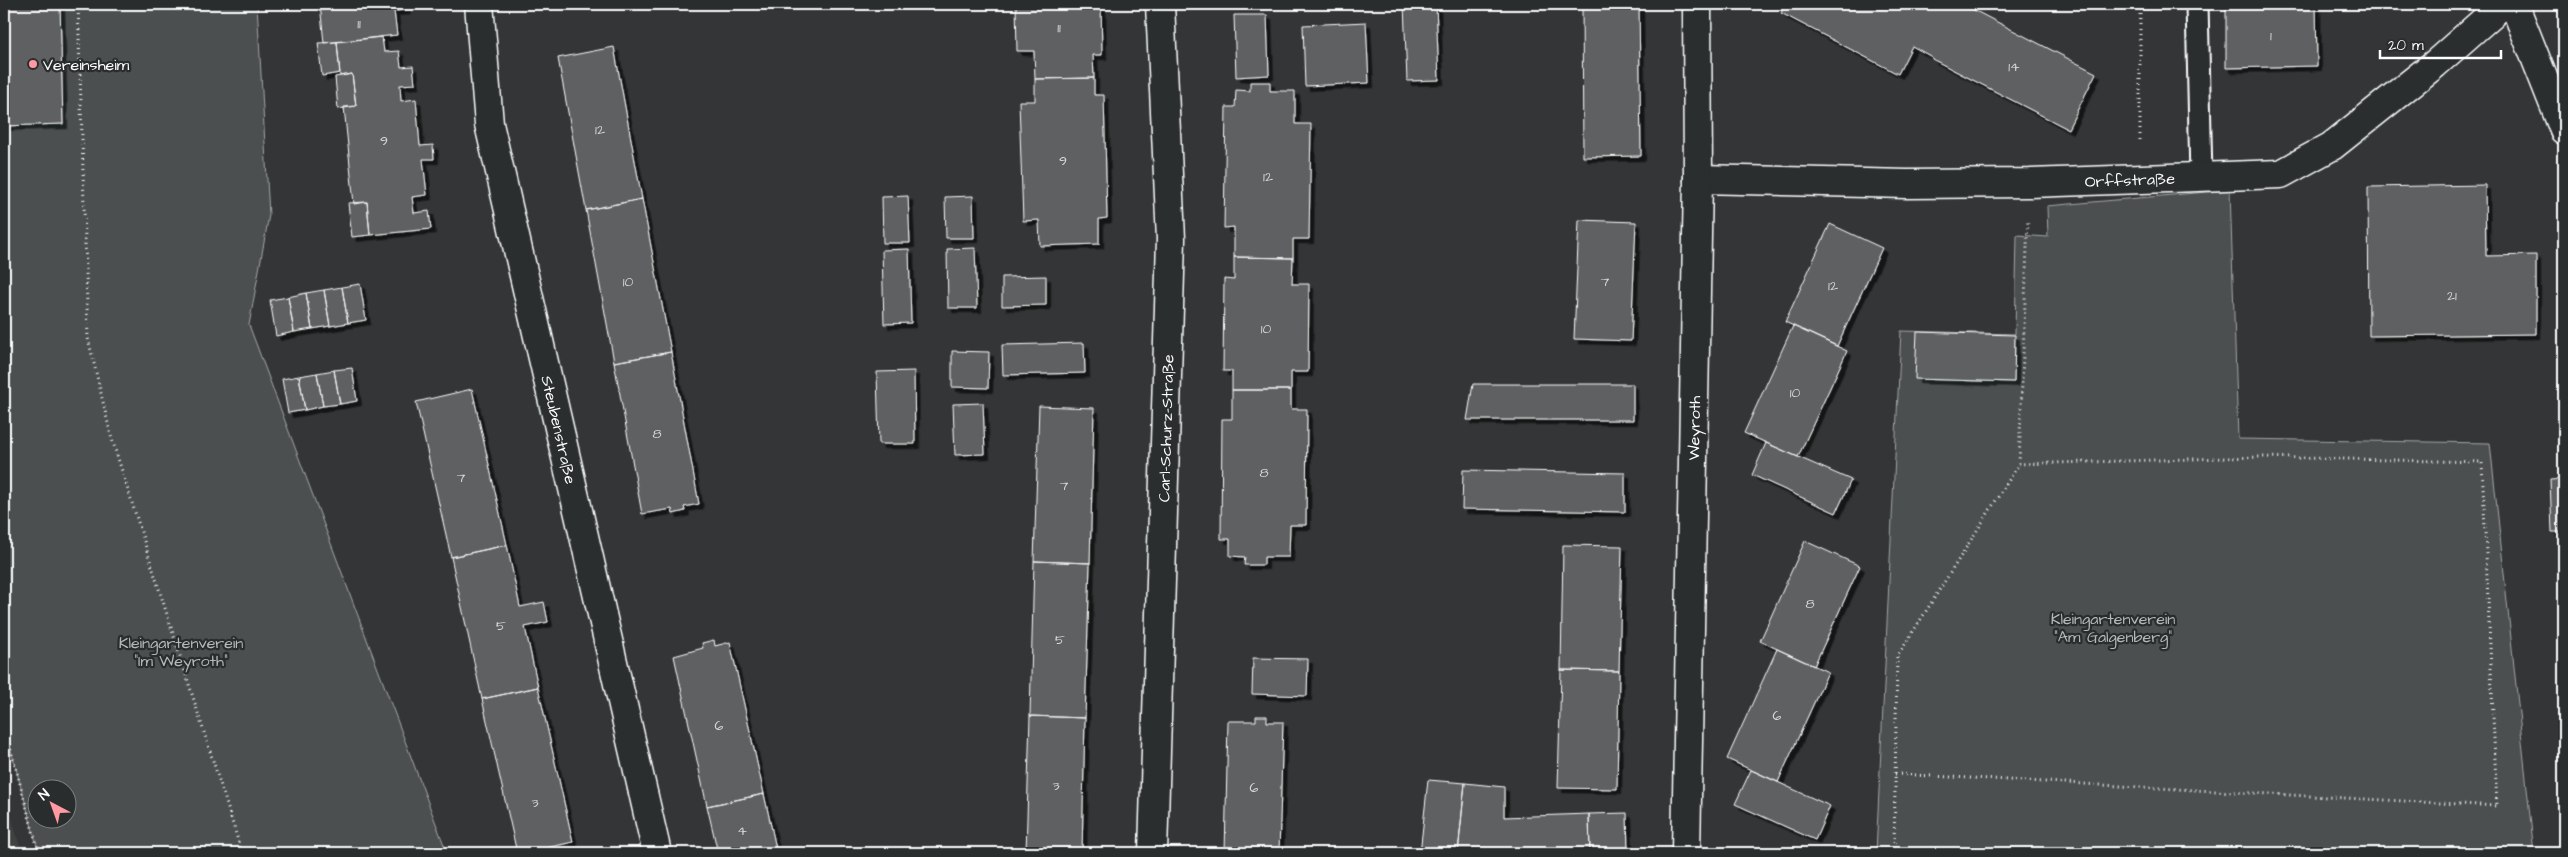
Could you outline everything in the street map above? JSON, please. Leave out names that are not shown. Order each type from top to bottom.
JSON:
[{"type":"street","name":"Steubenstraße","points":[[479,4],[488,124],[657,853]]},
{"type":"street","name":"Carl-Schurz-Straße","points":[[1153,853],[1171,239],[1160,4]]},
{"type":"street","name":"Weyroth","points":[[1686,853],[1698,179],[1697,4]]},
{"type":"street","name":"Orffstraße","points":[[1698,179],[1907,184],[2030,183],[2281,174],[2332,146],[2435,64],[2503,4]]},
{"type":"street","points":[[2514,4],[2564,130]]},
{"type":"lane","points":[[2197,4],[2200,177]]},
{"type":"path","points":[[78,4],[88,338],[111,436],[242,853]]},
{"type":"path","points":[[2140,4],[2140,179]]},
{"type":"path","points":[[1894,853],[1897,657],[2019,464],[2030,183]]},
{"type":"path","points":[[1895,774],[2497,806],[2482,462],[2259,457],[2019,464]]},
{"type":"path","points":[[4,725],[39,853]]},
{"type":"shaded area","points":[[4,792],[22,853],[4,853]]},
{"type":"green space","name":"Kleingartenverein \"Im Weyroth\"","points":[[4,4],[257,4],[269,215],[249,325],[447,853],[39,853],[33,830],[78,830],[78,780],[28,780],[28,813],[4,725]]},
{"type":"green space","name":"Kleingartenverein \"Am Galgenberg\"","points":[[2230,190],[2238,439],[2490,443],[2534,853],[1876,853],[1901,331],[2015,334],[2017,235],[2048,237],[2047,206]]},
{"type":"building","name":"Vereinsheim","points":[[4,4],[60,4],[63,124],[4,126]]},
{"type":"building","points":[[320,4],[405,4],[406,10],[394,11],[397,35],[324,43]]},
{"type":"building","points":[[1016,4],[1101,4],[1102,55],[1093,55],[1094,78],[1035,79],[1034,51],[1017,51]]},
{"type":"building","points":[[1404,4],[1436,4],[1439,80],[1407,81]]},
{"type":"building","points":[[1582,4],[1639,4],[1641,156],[1583,157]]},
{"type":"building","points":[[1786,4],[1900,4],[1914,11],[1922,4],[1962,4],[2096,73],[2068,129],[1932,59],[1932,57],[1912,46],[1898,74],[1781,13]]},
{"type":"building","points":[[2226,4],[2316,4],[2317,66],[2226,68]]},
{"type":"building","points":[[1234,15],[1267,15],[1269,75],[1236,77]]},
{"type":"building","points":[[1366,22],[1369,83],[1305,86],[1303,25]]},
{"type":"building","points":[[382,37],[384,52],[399,51],[401,67],[413,66],[415,84],[400,85],[401,101],[416,99],[420,146],[433,145],[434,159],[423,159],[427,195],[412,197],[414,213],[429,211],[431,229],[370,235],[367,202],[354,204],[344,107],[356,106],[352,74],[340,76],[337,42]]},
{"type":"building","points":[[337,42],[340,73],[322,76],[318,43]]},
{"type":"building","points":[[614,47],[642,199],[586,210],[558,58]]},
{"type":"building","points":[[352,74],[356,106],[338,109],[335,77]]},
{"type":"building","points":[[1094,78],[1094,95],[1104,95],[1107,218],[1099,219],[1099,244],[1040,246],[1039,220],[1023,221],[1019,101],[1035,101],[1035,79]]},
{"type":"building","points":[[1250,82],[1270,82],[1270,91],[1295,91],[1295,124],[1311,124],[1309,239],[1293,239],[1293,258],[1234,257],[1234,227],[1224,228],[1226,107],[1235,107],[1236,90],[1250,91]]},
{"type":"building","points":[[2485,185],[2486,256],[2536,255],[2536,334],[2369,336],[2368,187]]},
{"type":"building","points":[[908,196],[910,243],[883,243],[882,197]]},
{"type":"building","points":[[973,196],[974,238],[946,238],[945,197]]},
{"type":"building","points":[[642,199],[671,352],[614,362],[586,210]]},
{"type":"building","points":[[367,202],[370,235],[352,237],[348,203]]},
{"type":"building","points":[[1579,220],[1636,222],[1631,341],[1574,339]]},
{"type":"building","points":[[1830,224],[1882,248],[1837,346],[1785,322]]},
{"type":"building","points":[[975,248],[977,308],[948,308],[947,249]]},
{"type":"building","points":[[909,249],[911,323],[884,324],[882,250]]},
{"type":"building","points":[[1234,257],[1293,258],[1292,284],[1309,284],[1308,372],[1291,372],[1291,390],[1232,390],[1232,371],[1223,371],[1224,279],[1234,280]]},
{"type":"building","points":[[1046,276],[1046,305],[1002,306],[1002,277]]},
{"type":"building","points":[[360,284],[366,320],[348,323],[342,287]]},
{"type":"building","points":[[342,287],[348,323],[330,326],[324,290]]},
{"type":"building","points":[[324,290],[330,326],[312,329],[306,293]]},
{"type":"building","points":[[306,293],[312,329],[294,332],[288,297]]},
{"type":"building","points":[[288,297],[294,332],[276,336],[270,300]]},
{"type":"building","points":[[1793,326],[1847,351],[1798,457],[1744,433]]},
{"type":"building","points":[[1917,332],[2015,335],[2014,382],[1915,379]]},
{"type":"building","points":[[1084,343],[1085,373],[1003,375],[1002,345]]},
{"type":"building","points":[[952,351],[989,352],[988,388],[952,387]]},
{"type":"building","points":[[671,352],[699,504],[684,507],[685,511],[673,514],[672,509],[642,514],[614,362]]},
{"type":"building","points":[[352,368],[357,401],[340,404],[334,370]]},
{"type":"building","points":[[334,370],[340,404],[323,406],[317,373]]},
{"type":"building","points":[[914,371],[915,444],[879,444],[877,372]]},
{"type":"building","points":[[317,373],[323,406],[305,410],[299,376]]},
{"type":"building","points":[[299,376],[305,410],[288,413],[282,379]]},
{"type":"building","points":[[1473,384],[1633,384],[1633,420],[1467,420]]},
{"type":"building","points":[[472,389],[507,545],[451,557],[416,402]]},
{"type":"building","points":[[1232,390],[1291,390],[1291,409],[1307,409],[1306,525],[1290,525],[1289,557],[1264,557],[1264,565],[1244,565],[1245,557],[1230,556],[1230,539],[1221,539],[1222,419],[1232,419]]},
{"type":"building","points":[[983,403],[985,454],[955,455],[953,404]]},
{"type":"building","points":[[1039,406],[1094,408],[1090,563],[1034,561]]},
{"type":"building","points":[[1766,443],[1851,480],[1836,513],[1752,475]]},
{"type":"building","points":[[1463,470],[1625,473],[1625,512],[1462,509]]},
{"type":"building","points":[[2564,479],[2564,532],[2552,532],[2550,480]]},
{"type":"building","points":[[1805,541],[1860,566],[1814,666],[1760,641]]},
{"type":"building","points":[[507,545],[520,607],[544,602],[548,622],[525,627],[538,687],[482,699],[451,557]]},
{"type":"building","points":[[1563,545],[1622,546],[1619,671],[1561,670]]},
{"type":"building","points":[[1034,561],[1090,563],[1085,718],[1030,716]]},
{"type":"building","points":[[714,640],[715,646],[730,642],[764,794],[707,806],[674,656],[703,648],[702,643]]},
{"type":"building","points":[[1777,649],[1828,672],[1778,782],[1727,759]]},
{"type":"building","points":[[1253,658],[1308,659],[1307,696],[1252,694]]},
{"type":"building","points":[[1561,670],[1619,671],[1617,789],[1558,788]]},
{"type":"building","points":[[538,687],[573,842],[542,849],[544,853],[517,853],[482,699]]},
{"type":"building","points":[[1030,716],[1085,718],[1082,853],[1026,853]]},
{"type":"building","points":[[1256,716],[1267,716],[1267,722],[1283,722],[1279,853],[1225,853],[1228,721],[1256,721]]},
{"type":"building","points":[[1751,770],[1830,806],[1815,840],[1735,804]]},
{"type":"building","points":[[1428,780],[1465,783],[1458,853],[1420,853]]},
{"type":"building","points":[[1465,783],[1504,787],[1504,817],[1589,814],[1590,853],[1458,853]]},
{"type":"building","points":[[764,794],[777,853],[718,853],[707,806]]},
{"type":"building","points":[[1627,813],[1628,853],[1590,853],[1589,814]]},
{"type":"place","name":"Vereinsheim","points":[[33,64]]}]
